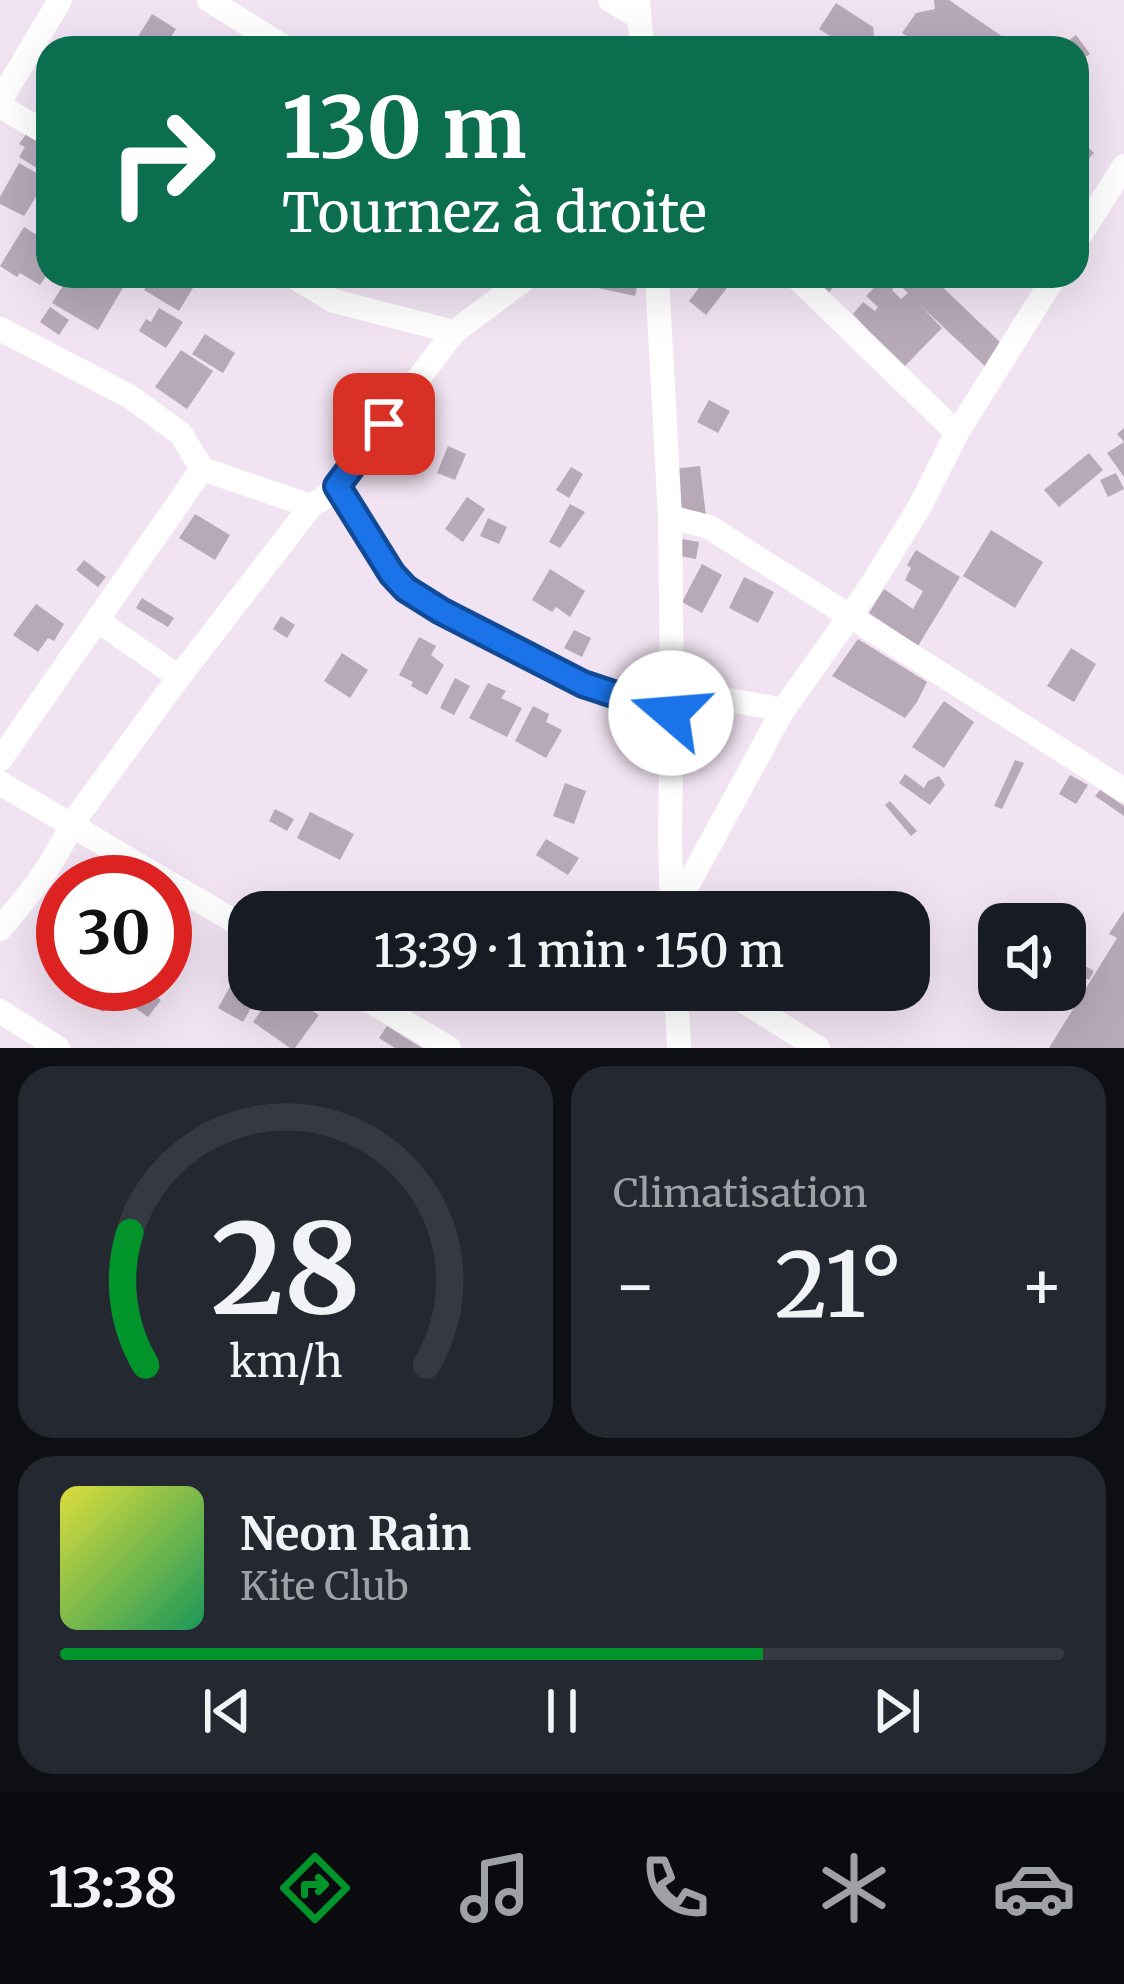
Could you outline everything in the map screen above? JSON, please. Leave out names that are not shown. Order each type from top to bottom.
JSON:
[{"type":"street","points":[[39,36],[60,0]]},
{"type":"street","points":[[209,0],[267,36]]},
{"type":"street","points":[[610,0],[638,8]]},
{"type":"street","points":[[36,41],[0,103],[36,126]]},
{"type":"street","points":[[1089,221],[1124,166]]},
{"type":"street","points":[[312,288],[334,301],[454,332]]},
{"type":"street","points":[[0,929],[34,890],[71,825],[179,676],[311,506],[337,486],[454,332],[513,288]]},
{"type":"street","points":[[658,288],[670,517],[673,912],[783,710],[850,617],[920,506],[957,433],[1048,288]]},
{"type":"street","points":[[807,288],[957,433]]},
{"type":"street","points":[[0,329],[129,396],[181,434],[202,469],[311,506]]},
{"type":"street","points":[[0,760],[202,469]]},
{"type":"street","points":[[337,486],[406,589],[583,684],[672,701],[783,710]]},
{"type":"street","points":[[670,517],[709,527],[1124,790]]},
{"type":"street","points":[[98,621],[179,676]]},
{"type":"street","points":[[0,783],[228,918]]},
{"type":"street","points":[[0,1011],[58,1048]]},
{"type":"street","points":[[386,1011],[449,1048]]},
{"type":"street","points":[[677,1011],[679,1048]]},
{"type":"street","points":[[759,1011],[818,1048]]},
{"type":"building","points":[[934,0],[949,0],[1002,36],[902,33],[916,13],[935,9]]},
{"type":"building","points":[[836,3],[873,27],[874,36],[830,36],[819,29]]},
{"type":"building","points":[[152,14],[176,29],[172,36],[138,36]]},
{"type":"building","points":[[29,130],[36,134],[36,168],[19,157],[25,147],[19,144]]},
{"type":"building","points":[[19,163],[36,173],[36,197],[24,216],[0,204]]},
{"type":"building","points":[[24,227],[36,234],[36,283],[0,266]]},
{"type":"building","points":[[61,288],[123,288],[98,330],[52,303]]},
{"type":"building","points":[[145,288],[193,288],[179,311]]},
{"type":"building","points":[[598,288],[637,288],[635,296]]},
{"type":"building","points":[[699,288],[727,288],[706,315],[689,301]]},
{"type":"building","points":[[874,288],[894,288],[901,299],[908,293],[903,288],[944,288],[1003,345],[987,368],[920,305],[942,328],[903,368],[853,314],[863,302],[875,311],[878,307],[866,296]]},
{"type":"building","points":[[50,307],[69,320],[59,335],[40,322]]},
{"type":"building","points":[[159,308],[183,322],[166,348],[139,331]]},
{"type":"building","points":[[205,334],[235,353],[223,373],[192,354]]},
{"type":"building","points":[[181,350],[213,371],[187,409],[155,387]]},
{"type":"building","points":[[709,400],[730,411],[718,433],[697,422]]},
{"type":"building","points":[[1124,442],[1124,477],[1107,453]]},
{"type":"building","points":[[448,446],[466,454],[455,480],[437,473]]},
{"type":"building","points":[[1089,453],[1103,470],[1059,507],[1044,490]]},
{"type":"building","points":[[700,466],[706,516],[679,519],[674,469]]},
{"type":"building","points":[[571,467],[583,474],[569,498],[556,490]]},
{"type":"building","points":[[1116,473],[1124,489],[1108,497],[1100,480]]},
{"type":"building","points":[[467,497],[485,509],[463,542],[445,529]]},
{"type":"building","points":[[570,504],[585,512],[560,548],[549,542]]},
{"type":"building","points":[[195,514],[230,535],[215,560],[179,538]]},
{"type":"building","points":[[488,518],[507,527],[499,544],[480,536]]},
{"type":"building","points":[[991,530],[1043,562],[1015,608],[963,576]]},
{"type":"building","points":[[682,539],[699,542],[696,559],[679,556]]},
{"type":"building","points":[[916,550],[960,577],[918,646],[869,613],[884,589],[913,609],[923,591],[905,580]]},
{"type":"building","points":[[84,560],[106,577],[98,587],[76,570]]},
{"type":"building","points":[[702,564],[722,575],[702,613],[682,602]]},
{"type":"building","points":[[550,569],[585,591],[570,617],[532,600]]},
{"type":"building","points":[[744,577],[774,592],[758,623],[729,608]]},
{"type":"building","points":[[142,598],[174,618],[168,627],[136,608]]},
{"type":"building","points":[[36,604],[64,624],[54,641],[48,638],[38,652],[13,635]]},
{"type":"building","points":[[281,616],[295,625],[287,638],[273,629]]},
{"type":"building","points":[[574,630],[591,638],[582,657],[564,648]]},
{"type":"building","points":[[419,637],[436,646],[431,655],[444,665],[427,695],[399,675]]},
{"type":"building","points":[[858,639],[927,682],[905,718],[832,676]]},
{"type":"building","points":[[1071,648],[1096,664],[1074,702],[1047,686]]},
{"type":"building","points":[[342,653],[368,670],[350,698],[324,681]]},
{"type":"building","points":[[455,678],[470,686],[454,715],[440,708]]},
{"type":"building","points":[[488,683],[506,691],[501,698],[522,708],[507,737],[469,718]]},
{"type":"building","points":[[944,701],[974,722],[944,768],[912,747]]},
{"type":"building","points":[[533,706],[549,714],[546,722],[562,730],[546,758],[515,741]]},
{"type":"building","points":[[1015,760],[1024,763],[1002,809],[994,806]]},
{"type":"building","points":[[905,774],[924,788],[939,776],[945,785],[930,805],[899,783]]},
{"type":"building","points":[[1070,775],[1088,785],[1076,804],[1059,794]]},
{"type":"building","points":[[565,783],[586,791],[574,824],[553,816]]},
{"type":"building","points":[[1100,790],[1124,806],[1124,816],[1095,796]]},
{"type":"building","points":[[890,801],[917,831],[911,836],[885,805]]},
{"type":"building","points":[[275,809],[294,819],[287,831],[269,821]]},
{"type":"building","points":[[310,812],[354,834],[340,860],[297,838]]},
{"type":"building","points":[[546,839],[579,858],[568,875],[536,855]]},
{"type":"building","points":[[1124,911],[1124,1048],[1049,1048],[1072,1011],[1086,1011],[1086,988],[1117,938],[1109,934]]},
{"type":"building","points":[[228,990],[228,1011],[249,1011],[243,1022],[218,1008]]},
{"type":"building","points":[[261,1011],[319,1015],[295,1048],[253,1022]]},
{"type":"building","points":[[387,1026],[422,1048],[395,1048],[379,1038]]},
{"type":"route","points":[[384,424],[337,486],[406,589],[583,684],[671,713]]}]
